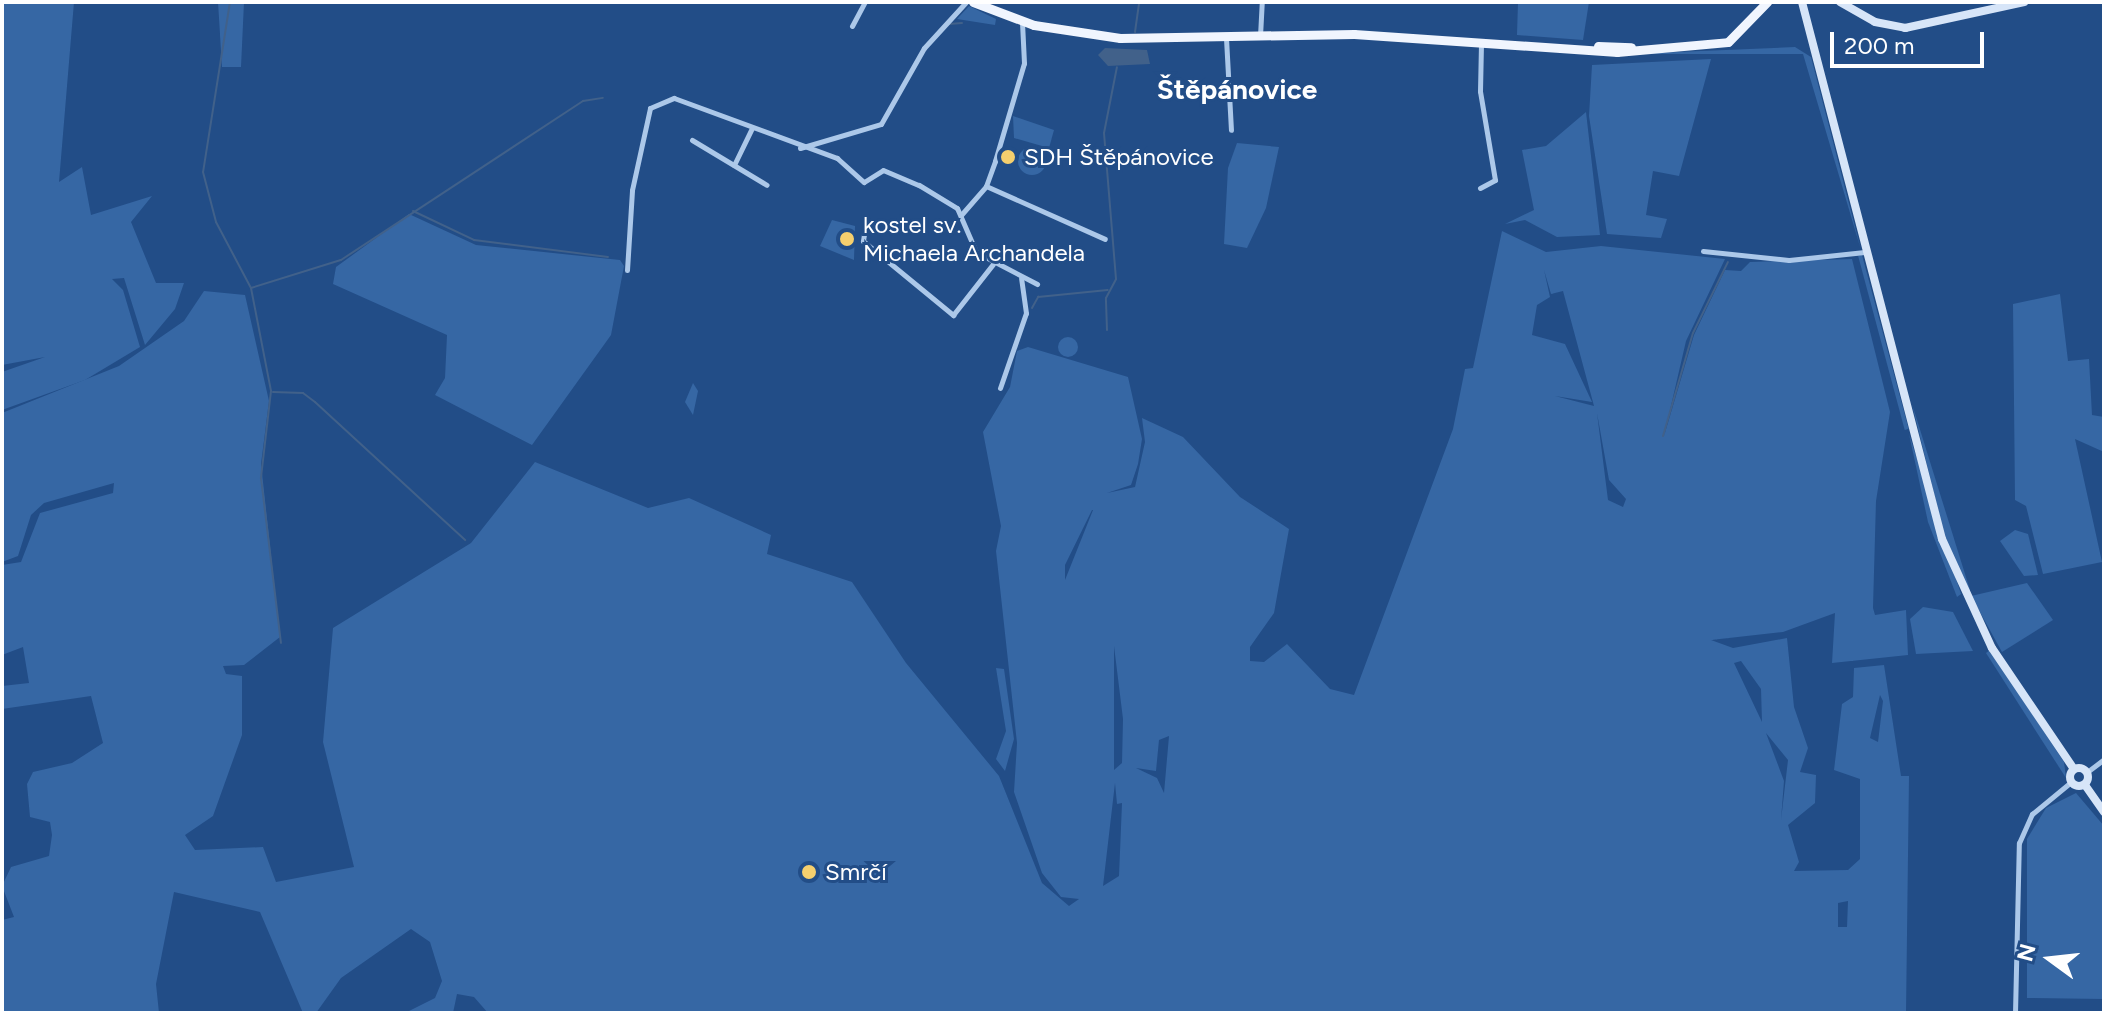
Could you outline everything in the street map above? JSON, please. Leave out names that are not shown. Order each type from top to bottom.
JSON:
[{"type":"main road","points":[[973,2],[1022,22],[1120,38],[1260,36],[1649,49],[1728,42],[1767,2]]},
{"type":"main road","points":[[1802,2],[1860,252],[1959,582],[1997,656],[2074,769],[2087,772],[2085,785]]},
{"type":"main road","points":[[1840,2],[1875,22],[1905,28],[2024,2]]},
{"type":"main road","points":[[2074,769],[2071,782],[2085,785],[2104,812]]},
{"type":"street","points":[[852,26],[865,2]]},
{"type":"street","points":[[799,148],[881,124],[924,48],[966,2]]},
{"type":"street","points":[[1260,36],[1262,2]]},
{"type":"street","points":[[961,215],[986,186],[1024,63],[1022,22]]},
{"type":"street","points":[[1226,38],[1231,130]]},
{"type":"street","points":[[1480,188],[1495,180],[1480,91],[1481,41]]},
{"type":"street","points":[[627,270],[632,190],[650,108],[674,98],[799,148],[837,158],[866,183],[885,170],[946,199],[961,215],[971,247],[993,264],[1037,284]]},
{"type":"street","points":[[734,165],[752,128]]},
{"type":"street","points":[[692,140],[767,185]]},
{"type":"street","points":[[986,186],[1105,239]]},
{"type":"street","points":[[865,228],[863,241],[953,315],[993,264]]},
{"type":"street","points":[[1703,251],[1789,260],[1860,252]]},
{"type":"street","points":[[1000,388],[1026,313],[1021,278]]},
{"type":"street","points":[[2102,692],[2104,700]]},
{"type":"street","points":[[2087,772],[2104,759]]},
{"type":"street","points":[[2015,1013],[2021,835],[2032,814],[2071,782]]},
{"type":"shaded area","points":[[2,2],[74,2],[59,182],[82,167],[91,215],[152,196],[131,222],[156,283],[184,283],[175,309],[145,345],[124,278],[112,279],[123,290],[140,347],[85,380],[2,410],[2,372],[45,357],[2,365]]},
{"type":"shaded area","points":[[218,2],[244,2],[241,67],[222,67]]},
{"type":"shaded area","points":[[1518,2],[1589,2],[1583,40],[1517,35]]},
{"type":"shaded area","points":[[969,6],[996,19],[995,25],[957,19]]},
{"type":"shaded area","points":[[1795,47],[1811,57],[1861,250],[1803,54],[1628,54]]},
{"type":"shaded area","points":[[1105,48],[1147,50],[1150,64],[1108,66],[1098,55]]},
{"type":"shaded area","points":[[1711,59],[1679,176],[1653,171],[1646,215],[1667,219],[1661,238],[1607,234],[1589,116],[1592,65]]},
{"type":"shaded area","points":[[1586,112],[1600,235],[1557,237],[1525,220],[1505,224],[1534,210],[1522,150],[1546,146]]},
{"type":"shaded area","points":[[1013,116],[1054,130],[1049,148],[1014,138]]},
{"type":"shaded area","points":[[1237,143],[1279,147],[1266,208],[1247,248],[1224,244],[1228,168]]},
{"type":"shaded area","points":[[1032,147],[1042,151],[1046,161],[1042,171],[1032,175],[1022,171],[1018,161],[1022,151]]},
{"type":"shaded area","points":[[409,214],[476,245],[620,260],[624,266],[611,335],[532,445],[435,395],[445,378],[447,335],[333,284],[336,267]]},
{"type":"shaded area","points":[[832,220],[855,226],[854,260],[820,246]]},
{"type":"shaded area","points":[[1502,231],[1546,252],[1601,246],[1725,259],[1686,341],[1664,436],[1694,335],[1725,270],[1741,271],[1750,262],[1852,259],[1890,412],[1876,501],[1873,608],[1875,615],[1906,610],[1908,655],[1832,663],[1835,613],[1783,632],[1711,640],[1733,648],[1787,638],[1794,707],[1808,748],[1800,772],[1816,775],[1815,803],[1788,825],[1799,862],[1794,871],[1848,870],[1860,859],[1860,779],[1834,770],[1842,704],[1853,697],[1854,668],[1884,665],[1901,776],[1909,776],[1906,1013],[488,1013],[474,997],[457,994],[453,1013],[405,1013],[435,998],[442,981],[430,942],[411,929],[341,978],[316,1013],[303,1013],[260,912],[174,892],[156,984],[159,1013],[2,1013],[2,920],[14,917],[2,886],[11,867],[49,856],[52,835],[50,822],[30,817],[27,784],[33,772],[72,763],[103,743],[91,696],[2,709],[2,686],[29,683],[23,647],[2,655],[2,565],[21,562],[40,513],[113,493],[114,483],[44,503],[31,515],[18,556],[2,562],[2,413],[119,366],[184,321],[204,291],[245,295],[269,401],[261,464],[280,637],[244,665],[223,666],[226,674],[242,676],[242,735],[213,816],[185,835],[195,850],[263,847],[276,882],[354,867],[323,742],[333,628],[471,543],[535,462],[648,508],[689,498],[771,535],[767,554],[852,582],[906,663],[999,776],[1042,883],[1069,906],[1079,899],[1061,897],[1042,873],[1014,792],[1017,743],[996,551],[1001,526],[983,432],[1010,387],[1017,351],[1028,347],[1128,377],[1142,439],[1138,464],[1131,485],[1107,493],[1135,487],[1145,442],[1142,418],[1183,437],[1240,497],[1289,529],[1274,613],[1250,647],[1250,661],[1264,662],[1287,644],[1330,689],[1354,695],[1453,429],[1465,369],[1473,368]],"holes":[[[1544,270],[1551,294],[1563,291],[1594,406],[1555,396],[1592,402],[1565,344],[1532,335],[1537,305],[1550,297]],[[1597,413],[1609,480],[1626,499],[1623,507],[1608,500]],[[1093,510],[1065,580],[1065,565]],[[1114,646],[1123,719],[1122,763],[1114,770]],[[1741,661],[1761,689],[1762,722],[1734,663]],[[1880,695],[1883,701],[1878,742],[1870,738]],[[1766,733],[1788,760],[1781,820],[1784,781]],[[1169,736],[1164,793],[1157,778],[1136,768],[1156,771],[1159,740]],[[1115,783],[1117,804],[1122,803],[1119,876],[1103,886]],[[1848,901],[1847,927],[1838,927],[1838,903]]]},
{"type":"shaded area","points":[[1862,255],[1909,429],[1905,430],[1858,256]]},
{"type":"shaded area","points":[[2060,294],[2068,361],[2089,359],[2092,415],[2104,417],[2104,452],[2075,439],[2102,562],[2043,574],[2026,506],[2015,500],[2013,304]]},
{"type":"shaded area","points":[[1068,337],[1075,340],[1078,347],[1075,354],[1068,357],[1061,354],[1058,347],[1061,340]]},
{"type":"shaded area","points":[[693,383],[698,391],[693,415],[685,402]]},
{"type":"shaded area","points":[[1912,404],[1970,590],[1967,592],[1945,538]]},
{"type":"shaded area","points":[[1909,434],[1961,594],[1957,597],[1928,522]]},
{"type":"shaded area","points":[[2015,530],[2028,534],[2038,575],[2024,576],[2000,541]]},
{"type":"shaded area","points":[[2027,583],[2053,620],[2002,652],[1971,596]]},
{"type":"shaded area","points":[[1923,607],[1953,612],[1973,651],[1916,654],[1910,619]]},
{"type":"shaded area","points":[[1990,650],[2064,762],[2066,778],[1986,653]]},
{"type":"shaded area","points":[[996,668],[1004,669],[1014,739],[1005,771],[996,759],[1006,731]]},
{"type":"shaded area","points":[[2076,793],[2104,826],[2104,999],[2027,998],[2027,839],[2046,808]]},
{"type":"waterway","points":[[230,2],[203,172],[216,222],[251,288],[271,391],[261,478],[281,643]]},
{"type":"waterway","points":[[1135,32],[1139,2]]},
{"type":"waterway","points":[[949,24],[962,23]]},
{"type":"waterway","points":[[1107,330],[1106,298],[1116,279],[1104,133],[1117,67]]},
{"type":"waterway","points":[[251,288],[341,260],[583,101],[603,98]]},
{"type":"waterway","points":[[413,211],[474,240],[608,257]]},
{"type":"waterway","points":[[1663,436],[1693,333],[1728,262]]},
{"type":"waterway","points":[[1032,308],[1038,297],[1108,290]]},
{"type":"waterway","points":[[273,392],[303,393],[315,402],[465,540]]},
{"type":"place","name":"SDH Štěpánovice","points":[[1008,157]]},
{"type":"place","name":"kostel sv. Michaela Archandela","points":[[847,239]]},
{"type":"place","name":"Smrčí","points":[[809,872]]},
{"type":"district","name":"Štěpánovice","points":[[1237,89]]}]
